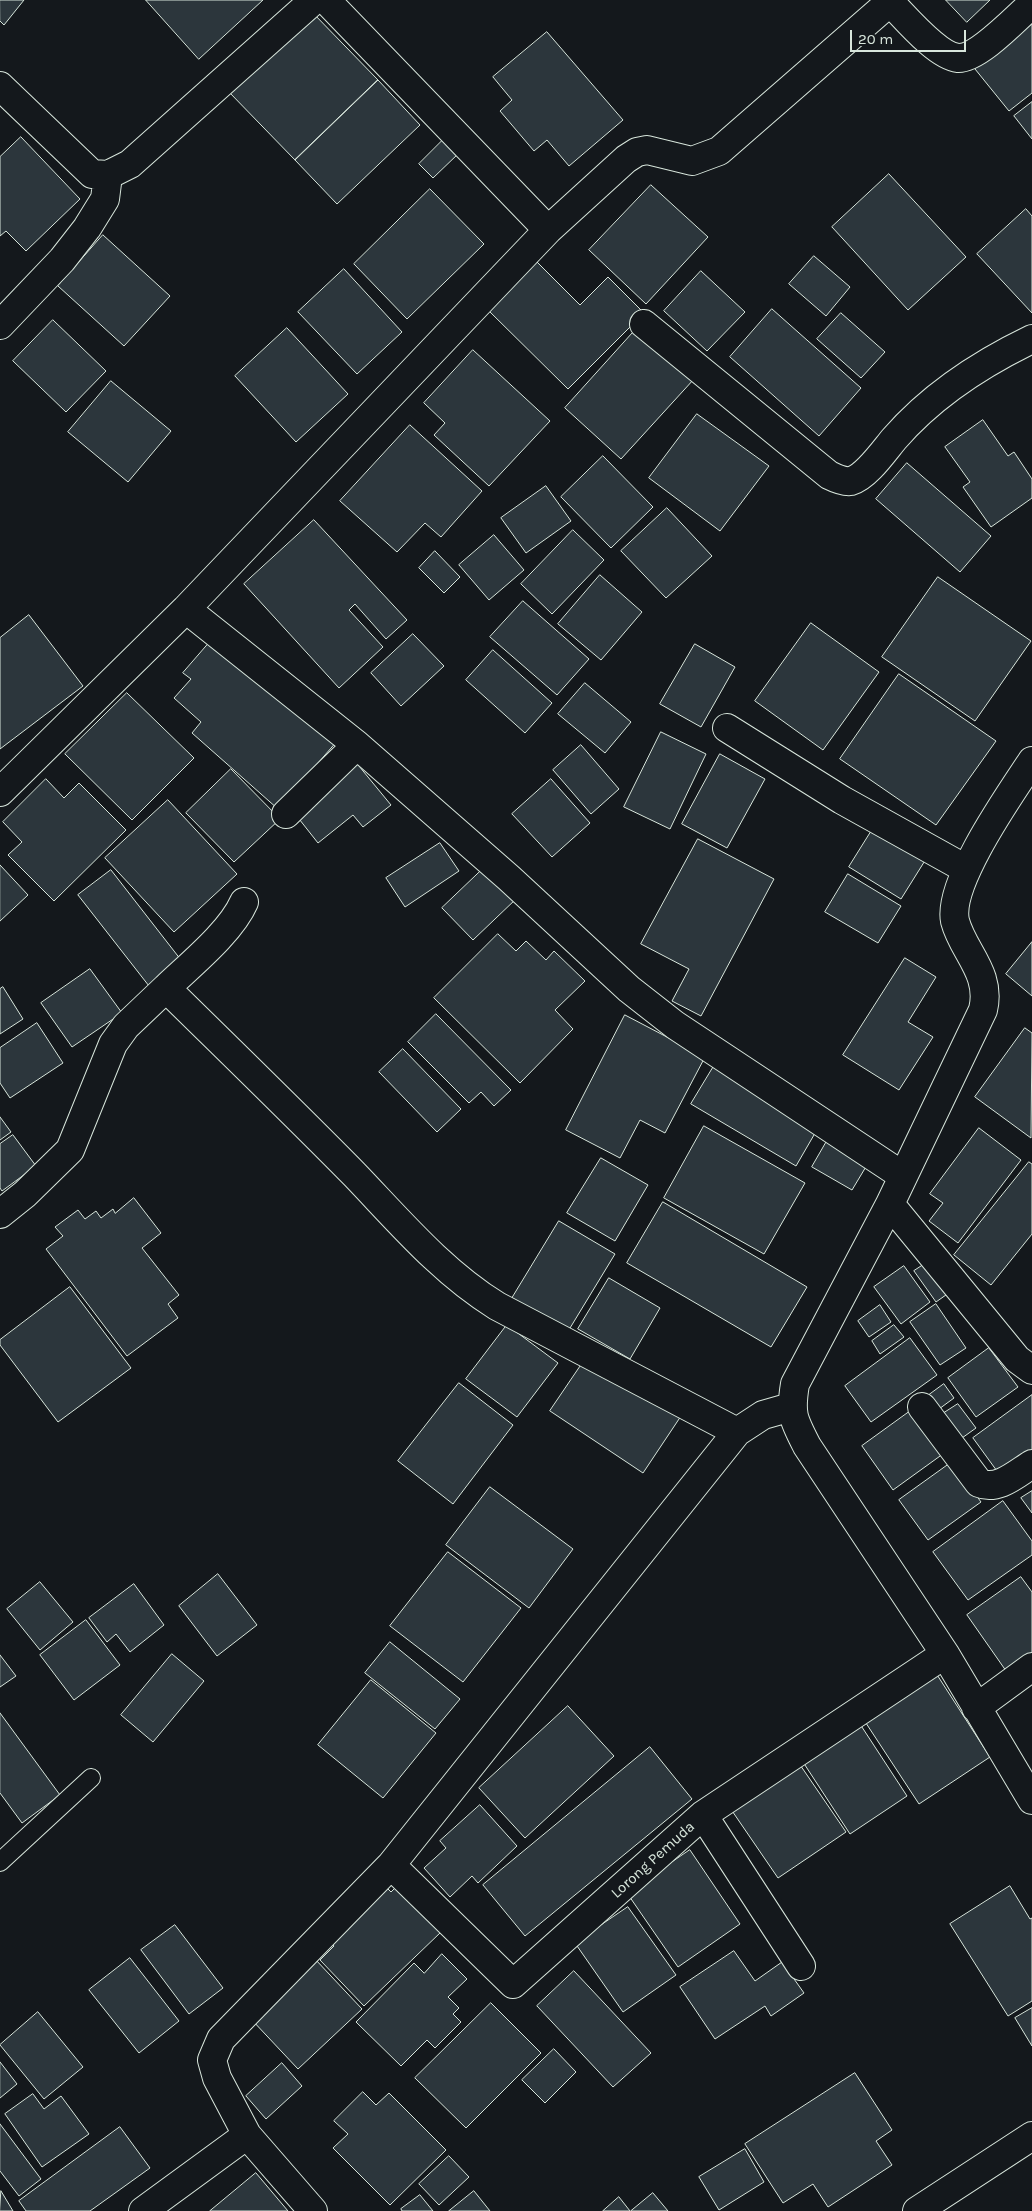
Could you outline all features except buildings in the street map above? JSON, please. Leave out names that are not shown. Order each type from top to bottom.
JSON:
[{"type":"street","points":[[0,86],[92,174],[108,175],[130,164],[314,0]]},
{"type":"street","points":[[326,0],[548,230]]},
{"type":"street","points":[[0,792],[186,609],[548,230],[626,159],[637,152],[647,150],[692,162],[720,151],[889,1],[939,50],[958,58],[974,54],[1032,4]]},
{"type":"street","points":[[0,326],[62,260],[87,228],[105,199],[108,175]]},
{"type":"street","points":[[644,324],[829,475],[837,480],[850,481],[867,470],[909,422],[945,390],[1002,354],[1032,339]]},
{"type":"street","points":[[186,609],[357,746],[509,878],[629,989],[675,1025],[903,1176]]},
{"type":"street","points":[[727,728],[842,800],[966,869]]},
{"type":"street","points":[[286,814],[357,746]]},
{"type":"street","points":[[1032,761],[1008,796],[966,869],[956,902],[955,920],[984,982],[985,1001],[983,1010],[890,1204],[795,1384],[791,1407],[797,1426],[807,1446],[945,1654],[1032,1800]]},
{"type":"street","points":[[0,1214],[25,1194],[70,1150],[113,1044],[126,1026],[228,927],[244,902]]},
{"type":"street","points":[[166,988],[354,1175],[445,1269],[470,1290],[737,1432]]},
{"type":"street","points":[[890,1204],[1018,1359],[1032,1370]]},
{"type":"street","points":[[314,2211],[247,2135],[217,2078],[212,2060],[215,2049],[221,2039],[286,1970],[390,1865],[737,1432],[763,1415],[791,1407]]},
{"type":"street","points":[[922,1407],[979,1483],[995,1486],[1032,1464]]},
{"type":"street","name":"Lorong Pemuda","points":[[390,1865],[513,1984],[703,1815],[945,1654]]},
{"type":"street","points":[[976,1708],[1032,1667]]},
{"type":"street","points":[[703,1815],[802,1966]]},
{"type":"street","points":[[143,2211],[247,2135]]},
{"type":"street","points":[[916,2211],[1032,2136]]},
{"type":"lane","points":[[0,1862],[91,1778]]}]
